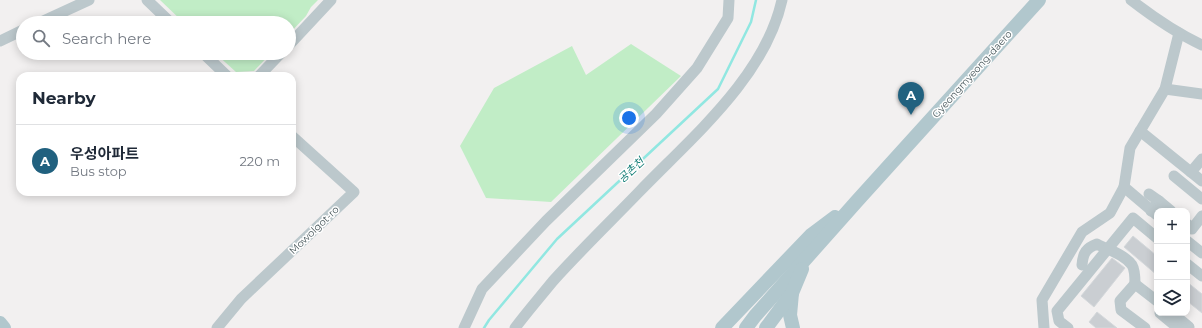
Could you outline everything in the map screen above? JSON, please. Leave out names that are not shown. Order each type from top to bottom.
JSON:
[{"type":"main road","name":"Gyeongmyeong-daero","points":[[746,328],[856,201],[1039,0]]},
{"type":"main road","name":"Gyeongmyeong-daero","points":[[722,328],[811,235],[856,201]]},
{"type":"main road","name":"Gyeongmyeong-daero","points":[[766,328],[792,293],[807,257]]},
{"type":"main road","points":[[792,293],[790,315],[793,328]]},
{"type":"main road","points":[[0,323],[4,328]]},
{"type":"street","points":[[54,16],[89,0]]},
{"type":"street","points":[[146,0],[163,16]]},
{"type":"street","points":[[296,38],[331,0]]},
{"type":"street","points":[[464,328],[482,289],[546,221],[656,114],[697,68],[728,18],[729,0]]},
{"type":"street","points":[[515,328],[554,280],[640,190],[710,121],[746,77],[769,38],[782,0]]},
{"type":"street","points":[[1131,0],[1153,17],[1202,45]]},
{"type":"street","points":[[0,41],[16,33]]},
{"type":"street","points":[[1045,327],[1042,300],[1082,232],[1110,213],[1124,187],[1130,148],[1165,89],[1179,33]]},
{"type":"street","points":[[210,60],[223,72]]},
{"type":"street","points":[[264,72],[275,60]]},
{"type":"street","points":[[1165,89],[1202,94]]},
{"type":"street","points":[[1140,131],[1197,177]]},
{"type":"street","name":"Mowolgot-ro","points":[[216,328],[241,299],[354,192],[296,140]]},
{"type":"street","points":[[1190,189],[1197,177],[1202,159]]},
{"type":"street","points":[[1174,176],[1202,199]]},
{"type":"street","points":[[1124,187],[1151,210]]},
{"type":"street","points":[[1149,194],[1167,208]]},
{"type":"street","points":[[1068,328],[1059,320],[1057,312],[1133,218],[1151,210],[1159,201]]},
{"type":"street","points":[[1190,226],[1192,228],[1202,216]]},
{"type":"street","points":[[1133,218],[1154,236]]},
{"type":"street","points":[[1082,265],[1082,256],[1088,247],[1097,244],[1117,254],[1132,266],[1135,284],[1120,301],[1121,310],[1145,328]]},
{"type":"street","points":[[1190,244],[1202,254]]},
{"type":"street","points":[[1190,266],[1202,276]]},
{"type":"street","points":[[1135,284],[1154,299]]},
{"type":"street","points":[[1160,316],[1178,328]]},
{"type":"street","points":[[1176,316],[1189,327],[1188,328]]},
{"type":"green space","points":[[160,0],[318,0],[296,27],[296,16],[177,16]]},
{"type":"green space","points":[[631,44],[681,76],[551,202],[486,198],[460,146],[494,88],[572,46],[586,75]]},
{"type":"green space","points":[[223,60],[264,60],[254,71],[236,72]]},
{"type":"building","points":[[1133,236],[1154,254],[1154,272],[1124,247]]},
{"type":"building","points":[[1112,258],[1125,268],[1094,307],[1081,296]]},
{"type":"building","points":[[1190,284],[1202,294],[1202,313],[1190,303]]},
{"type":"building","points":[[1097,312],[1117,328],[1096,328],[1089,322]]},
{"type":"waterway","name":"공촌천","points":[[484,328],[489,320],[557,239],[718,89],[751,22],[756,0]]},
{"type":"place","name":"우성아파트","points":[[911,115]]}]
